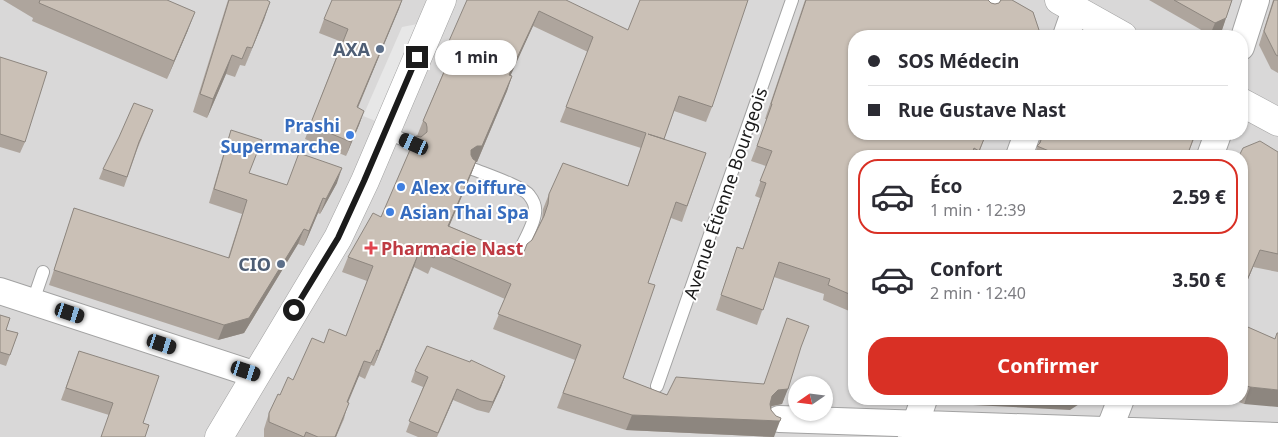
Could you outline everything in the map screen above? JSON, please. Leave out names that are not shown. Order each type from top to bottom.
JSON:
[{"type":"street","points":[[219,437],[338,238],[442,0]]},
{"type":"street","points":[[1246,30],[1256,0]]},
{"type":"street","points":[[1066,30],[1067,5],[1112,30]]},
{"type":"street","points":[[1248,106],[1278,122]]},
{"type":"street","points":[[0,291],[256,375]]},
{"type":"street","points":[[913,430],[922,405]]},
{"type":"street","points":[[1109,430],[1118,405]]},
{"type":"street","points":[[779,418],[913,430],[1109,430],[1278,436]]},
{"type":"lane","name":"Avenue Étienne Bourgeois","points":[[657,386],[792,0]]},
{"type":"lane","points":[[385,132],[414,144]]},
{"type":"lane","points":[[473,169],[529,194],[534,203],[535,213],[533,222],[519,252]]},
{"type":"lane","points":[[33,301],[43,272]]},
{"type":"shaded area","points":[[0,0],[1278,0],[1278,437],[0,437]]},
{"type":"shaded area","points":[[433,21],[388,126],[363,116],[402,27]]},
{"type":"building","points":[[40,0],[167,0],[195,12],[174,61],[39,3]]},
{"type":"building","points":[[229,0],[267,0],[270,2],[252,48],[247,47],[242,59],[232,55],[213,99],[200,94]]},
{"type":"building","points":[[332,0],[402,0],[357,107],[364,111],[351,142],[310,125],[348,29],[324,19]]},
{"type":"building","points":[[467,0],[566,0],[628,30],[640,0],[748,0],[712,107],[679,96],[664,139],[648,134],[706,153],[687,206],[676,202],[648,283],[655,285],[623,378],[667,395],[676,377],[764,384],[787,318],[809,326],[792,376],[788,376],[788,389],[778,390],[772,396],[771,410],[776,416],[781,418],[780,421],[632,415],[563,393],[581,345],[498,314],[511,284],[437,252],[434,258],[419,252],[379,351],[377,350],[371,363],[364,361],[335,437],[318,437],[306,432],[304,437],[269,422],[269,413],[278,394],[280,395],[288,377],[293,380],[312,338],[324,343],[329,329],[346,336],[373,266],[348,257],[373,213],[381,217],[416,136],[421,137],[427,132],[426,123],[423,121],[456,44],[449,41]],"holes":[[[539,11],[593,37],[566,107],[646,133],[628,186],[563,163],[549,194],[544,216],[532,240],[527,244],[522,257],[448,226],[476,161],[471,155],[471,150],[477,146],[482,146],[512,76],[509,75]]]},
{"type":"building","points":[[806,0],[988,0],[995,4],[1001,0],[1012,0],[1033,12],[1039,30],[848,30],[848,140],[984,140],[979,150],[974,148],[973,150],[848,150],[848,293],[828,285],[830,279],[779,262],[763,310],[721,295],[737,247],[743,249],[766,183],[760,181],[772,151],[757,146]]},
{"type":"building","points":[[1174,0],[1232,0],[1226,18],[1215,23]]},
{"type":"building","points":[[1274,0],[1278,0],[1278,56],[1264,31]]},
{"type":"building","points":[[0,57],[47,72],[25,142],[0,134]]},
{"type":"building","points":[[134,103],[153,110],[127,177],[103,169]]},
{"type":"building","points":[[231,130],[262,140],[249,173],[287,185],[299,153],[342,168],[326,199],[323,198],[309,231],[304,229],[249,318],[224,325],[54,270],[74,208],[229,258],[247,200],[214,189]]},
{"type":"building","points":[[1041,140],[1193,140],[1189,150],[1047,150],[1037,146]]},
{"type":"building","points":[[1260,141],[1278,152],[1278,254],[1260,250],[1248,278],[1248,150],[1242,150]]},
{"type":"building","points":[[0,315],[10,318],[6,330],[18,333],[10,355],[0,352]]},
{"type":"building","points":[[1248,327],[1275,339],[1278,333],[1278,390],[1248,386]]},
{"type":"building","points":[[427,346],[470,362],[471,360],[505,376],[493,402],[481,400],[457,389],[438,433],[409,421],[428,377],[415,371]]},
{"type":"building","points":[[79,351],[159,376],[143,423],[149,425],[145,437],[101,437],[113,403],[66,388]]},
{"type":"place","name":"AXA","points":[[380,49]]},
{"type":"place","name":"Prashi Supermarche","points":[[350,135]]},
{"type":"place","name":"Alex Coiffure","points":[[401,187]]},
{"type":"place","name":"Asian Thai Spa","points":[[390,212]]},
{"type":"place","name":"Pharmacie Nast","points":[[371,248]]},
{"type":"place","name":"CIO","points":[[281,264]]},
{"type":"route","points":[[294,310],[338,238],[417,57]]}]
